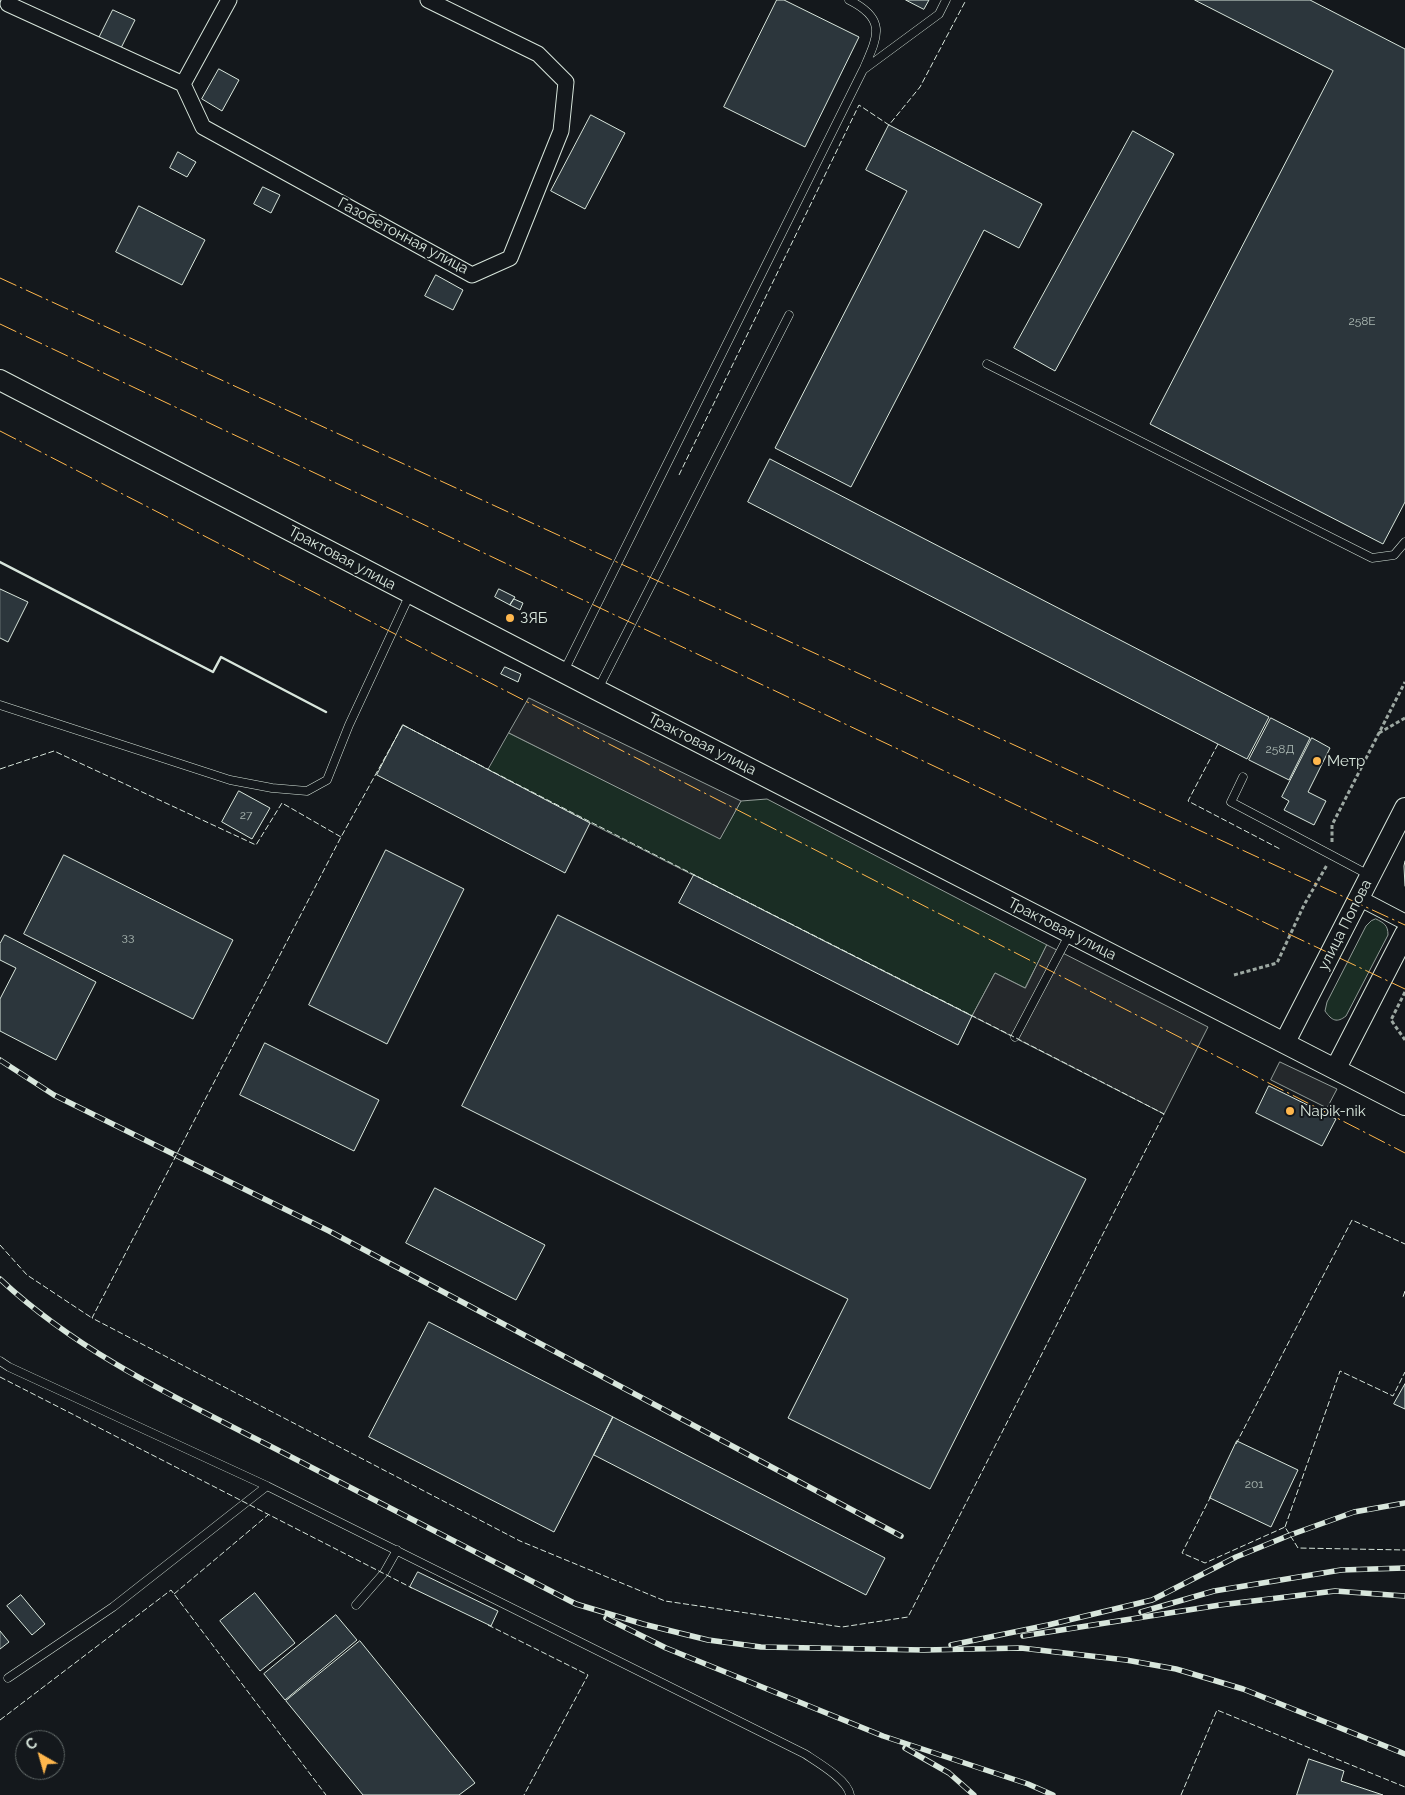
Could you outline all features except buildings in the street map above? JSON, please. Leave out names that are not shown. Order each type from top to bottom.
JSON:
[{"type":"main road","name":"Трактовая улица","points":[[0,380],[410,594],[1405,1105]]},
{"type":"main road","name":"улица Попова","points":[[1285,1042],[1405,808]]},
{"type":"main road","points":[[1336,1068],[1405,934]]},
{"type":"street","points":[[8,4],[183,84],[229,0]]},
{"type":"street","name":"Газобетонная улица","points":[[183,84],[203,127],[472,275],[510,258],[560,131],[566,82],[538,54],[428,0]]},
{"type":"street","points":[[1359,898],[1405,922]]},
{"type":"lane","points":[[563,672],[876,41],[875,22],[864,7],[849,0]]},
{"type":"lane","points":[[863,70],[939,14],[946,0]]},
{"type":"lane","points":[[597,690],[790,315]]},
{"type":"lane","points":[[987,364],[1372,558],[1394,555],[1405,542]]},
{"type":"lane","points":[[0,705],[230,780],[272,788],[307,791],[327,780],[349,724],[410,594]]},
{"type":"lane","points":[[1243,777],[1231,802],[1370,875]]},
{"type":"lane","points":[[1015,1037],[1070,933]]},
{"type":"lane","points":[[0,1361],[9,1367],[267,1486],[805,1754],[836,1776],[850,1791],[850,1795]]},
{"type":"lane","points":[[8,1678],[113,1607],[267,1486]]},
{"type":"lane","points":[[356,1605],[384,1573],[396,1550]]},
{"type":"path","points":[[1234,975],[1277,963],[1304,905],[1333,855],[1332,826],[1405,682]]},
{"type":"path","points":[[1378,734],[1405,718]]},
{"type":"path","points":[[1405,992],[1392,1020],[1405,1040]]},
{"type":"green space","points":[[509,733],[720,838],[741,801],[767,799],[1047,945],[1025,988],[995,973],[972,1016],[488,770]]},
{"type":"green space","points":[[1376,919],[1385,925],[1388,935],[1346,1016],[1340,1020],[1335,1020],[1325,1011],[1327,1002],[1366,926]]},
{"type":"shaded area","points":[[529,698],[741,801],[720,839],[509,733]]},
{"type":"shaded area","points":[[1047,945],[1208,1027],[1164,1114],[972,1016],[995,973],[1025,988]]},
{"type":"shaded area","points":[[1280,1062],[1337,1089],[1327,1108],[1271,1080]]},
{"type":"tram line","points":[[1405,861],[1405,886]]},
{"type":"railway","points":[[0,1060],[54,1095],[329,1231],[901,1536]]},
{"type":"railway","points":[[0,1279],[62,1329],[129,1372],[576,1604],[643,1624],[708,1640],[761,1647],[924,1650],[1021,1648],[1126,1660],[1176,1669],[1243,1689],[1405,1754]]},
{"type":"railway","points":[[951,1645],[1048,1625],[1152,1600],[1236,1557],[1290,1535],[1354,1512],[1405,1503]]},
{"type":"railway","points":[[1141,1612],[1214,1591],[1341,1570],[1405,1568]]},
{"type":"railway","points":[[1023,1636],[1220,1605],[1335,1591],[1405,1596]]},
{"type":"railway","points":[[606,1618],[666,1648],[883,1736],[1028,1784],[1053,1795]]},
{"type":"railway","points":[[905,1748],[949,1773],[974,1795]]},
{"type":"fence","points":[[679,475],[859,105],[889,125],[920,87],[966,0]]},
{"type":"fence","points":[[403,725],[1164,1114],[908,1617],[842,1627],[665,1601],[520,1541],[92,1318],[341,837],[403,725]]},
{"type":"fence","points":[[1218,744],[1188,801],[1280,849]]},
{"type":"fence","points":[[0,769],[54,751],[256,845],[282,803],[341,837],[340,839]]},
{"type":"fence","points":[[1236,1444],[1352,1220],[1405,1244]]},
{"type":"fence","points":[[0,1245],[27,1275],[93,1317]]},
{"type":"fence","points":[[1405,1291],[1403,1297],[1405,1298]]},
{"type":"fence","points":[[1285,1527],[1340,1371],[1393,1396],[1405,1372]]},
{"type":"fence","points":[[0,1377],[412,1588]]},
{"type":"fence","points":[[1211,1496],[1182,1553],[1205,1563],[1285,1527],[1298,1548],[1405,1550]]},
{"type":"fence","points":[[174,1594],[268,1515]]},
{"type":"fence","points":[[0,1720],[171,1590],[326,1795]]},
{"type":"fence","points":[[488,1625],[588,1675],[524,1795]]},
{"type":"fence","points":[[1181,1795],[1217,1710],[1405,1787]]},
{"type":"wall","points":[[0,562],[213,672],[221,657],[326,712]]},
{"type":"power","points":[[0,278],[1405,925]]},
{"type":"power","points":[[0,324],[1405,989]]},
{"type":"power","points":[[0,431],[1405,1153]]},
{"type":"place","name":"ЗЯБ","points":[[510,618]]},
{"type":"place","name":"Метр","points":[[1317,761]]},
{"type":"place","name":"Napik-nik","points":[[1290,1111]]}]
